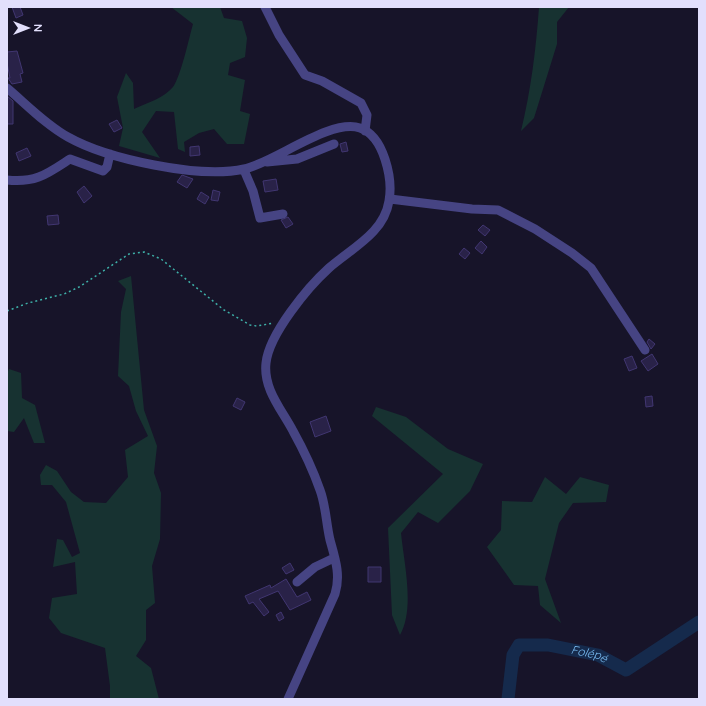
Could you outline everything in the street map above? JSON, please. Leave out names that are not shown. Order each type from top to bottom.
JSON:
[{"type":"street","points":[[265,7],[278,35],[305,75],[322,81],[360,103],[367,115],[365,130]]},
{"type":"street","points":[[7,88],[47,122],[68,137],[110,154],[180,170],[206,172],[244,170],[338,128],[354,127],[365,130],[374,139],[387,165],[391,185],[390,199],[384,220],[370,236],[320,277],[300,300],[277,334],[268,354],[266,363],[268,380],[274,399],[299,442],[320,489],[339,578],[335,594],[288,699]]},
{"type":"street","points":[[261,163],[297,159],[334,144]]},
{"type":"street","points":[[7,180],[20,181],[42,177],[70,159],[103,171],[107,167],[110,154]]},
{"type":"street","points":[[244,170],[253,191],[260,218],[283,214]]},
{"type":"street","points":[[390,199],[472,209],[498,210],[535,229],[572,253],[591,268],[601,281],[645,350]]},
{"type":"street","points":[[297,582],[315,567],[334,558]]},
{"type":"path","points":[[7,311],[28,303],[64,294],[79,287],[129,254],[144,252],[161,259],[224,310],[250,325],[257,326],[286,321]]},
{"type":"green space","points":[[171,7],[220,7],[224,18],[242,21],[247,38],[245,57],[230,63],[228,75],[245,80],[240,111],[250,114],[244,144],[227,144],[214,129],[199,133],[184,142],[185,152],[178,149],[174,112],[156,111],[142,132],[160,158],[119,146],[123,128],[117,97],[126,73],[133,83],[134,109],[155,100],[169,91],[176,82],[179,74],[193,24]]},
{"type":"green space","points":[[539,7],[569,7],[557,22],[557,44],[534,118],[521,131],[533,69]]},
{"type":"green space","points":[[131,276],[144,410],[157,446],[154,473],[161,493],[160,539],[152,566],[155,603],[146,610],[146,640],[136,656],[151,668],[159,699],[110,699],[110,686],[105,648],[61,633],[49,618],[52,598],[77,594],[75,562],[53,567],[57,539],[63,540],[72,557],[80,553],[66,502],[52,485],[41,485],[40,475],[46,465],[57,471],[71,492],[84,502],[106,503],[128,477],[125,450],[148,436],[136,411],[129,386],[118,376],[121,312],[126,289],[118,281]]},
{"type":"green space","points":[[9,369],[21,373],[22,398],[35,405],[45,443],[34,443],[24,418],[14,432],[7,431],[7,373]]},
{"type":"green space","points":[[376,407],[406,417],[448,449],[483,464],[470,491],[438,523],[418,512],[401,533],[408,599],[407,612],[400,635],[392,615],[388,528],[443,474],[372,416]]},
{"type":"green space","points":[[545,477],[566,494],[580,477],[609,485],[606,502],[573,503],[559,523],[545,579],[561,623],[540,605],[538,586],[514,585],[487,547],[501,530],[502,501],[532,502]]},
{"type":"building","points":[[12,7],[20,7],[23,15],[16,18]]},
{"type":"building","points":[[17,51],[23,73],[20,74],[22,82],[12,84],[8,78],[10,78],[7,63],[7,52]]},
{"type":"building","points":[[7,96],[13,101],[13,124],[7,124]]},
{"type":"building","points":[[117,120],[122,128],[114,132],[109,124]]},
{"type":"building","points":[[346,142],[348,151],[342,152],[340,144]]},
{"type":"building","points":[[199,146],[200,155],[190,156],[190,147]]},
{"type":"building","points":[[27,148],[31,156],[19,161],[16,153]]},
{"type":"building","points":[[182,175],[193,179],[187,188],[177,182]]},
{"type":"building","points":[[276,179],[278,190],[265,192],[263,181]]},
{"type":"building","points":[[84,186],[92,196],[84,203],[77,192]]},
{"type":"building","points":[[213,190],[220,192],[218,201],[211,200]]},
{"type":"building","points":[[201,192],[209,197],[205,204],[197,199]]},
{"type":"building","points":[[58,215],[59,224],[48,225],[47,216]]},
{"type":"building","points":[[288,217],[293,224],[286,228],[281,220]]},
{"type":"building","points":[[483,225],[490,230],[485,236],[478,230]]},
{"type":"building","points":[[481,241],[487,247],[482,254],[475,248]]},
{"type":"building","points":[[464,248],[470,253],[465,259],[459,254]]},
{"type":"building","points":[[649,339],[655,344],[651,349],[647,342]]},
{"type":"building","points":[[652,354],[658,364],[648,371],[641,361]]},
{"type":"building","points":[[632,356],[637,368],[629,371],[624,359]]},
{"type":"building","points":[[652,396],[653,406],[646,407],[645,397]]},
{"type":"building","points":[[237,398],[245,402],[241,410],[233,406]]},
{"type":"building","points":[[326,416],[331,431],[315,437],[310,422]]},
{"type":"building","points":[[290,563],[294,570],[286,574],[282,568]]},
{"type":"building","points":[[368,567],[381,567],[381,582],[368,582]]},
{"type":"building","points":[[286,579],[297,597],[307,592],[311,600],[290,610],[278,591],[259,599],[269,612],[264,616],[253,602],[249,604],[245,596],[270,585],[271,588]]},
{"type":"building","points":[[281,612],[284,618],[279,621],[276,615]]},
{"type":"waterway","name":"Folépé","points":[[508,699],[513,655],[519,645],[548,645],[598,655],[626,670],[699,622]]}]
